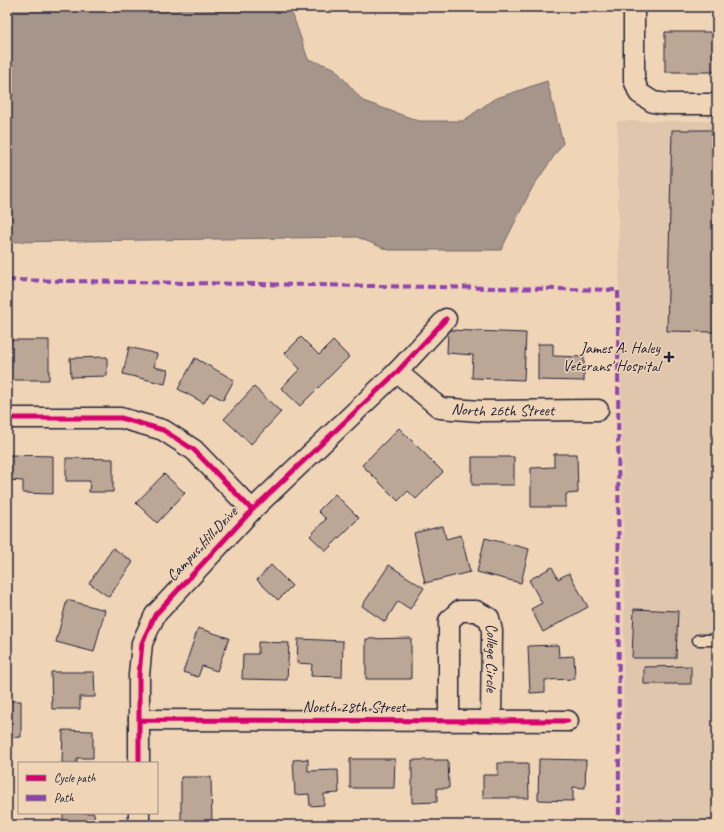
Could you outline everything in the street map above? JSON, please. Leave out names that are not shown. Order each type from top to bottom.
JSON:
[{"type":"street","points":[[634,7],[634,80],[639,93],[653,102],[668,104],[717,104]]},
{"type":"street","name":"Campus Hill Drive","points":[[139,762],[139,675],[142,642],[155,615],[252,510],[397,372],[446,320]]},
{"type":"street","name":"North 26th Street","points":[[397,372],[440,408],[480,411],[598,410]]},
{"type":"street","points":[[7,418],[122,418],[163,430],[194,450],[252,510]]},
{"type":"street","name":"College Circle","points":[[449,720],[449,621],[459,611],[476,611],[489,618],[492,631],[491,721]]},
{"type":"street","name":"North 28th Street","points":[[139,720],[568,721]]},
{"type":"street","points":[[139,814],[139,825]]},
{"type":"lane","points":[[698,640],[717,640]]},
{"type":"shaded area","points":[[7,7],[290,7],[308,59],[334,68],[363,101],[419,121],[463,121],[494,99],[547,81],[563,143],[532,188],[501,250],[388,250],[357,237],[7,242]]},
{"type":"shaded area","name":"James A. Haley Veterans' Hospital","points":[[617,121],[717,121],[717,825],[624,825],[624,593]]},
{"type":"building","points":[[382,7],[419,7],[419,10],[382,10]]},
{"type":"building","points":[[665,32],[717,32],[717,72],[665,72]]},
{"type":"building","points":[[672,130],[717,130],[717,332],[667,331]]},
{"type":"building","points":[[448,330],[526,333],[524,380],[472,378],[473,355],[447,353]]},
{"type":"building","points":[[301,337],[319,355],[333,341],[349,357],[300,406],[281,388],[300,369],[285,353]]},
{"type":"building","points":[[7,340],[49,340],[49,380],[7,380]]},
{"type":"building","points":[[538,344],[553,344],[553,356],[584,357],[584,381],[538,380]]},
{"type":"building","points":[[129,347],[157,354],[154,367],[168,370],[165,384],[123,374]]},
{"type":"building","points":[[107,357],[107,376],[71,377],[70,358]]},
{"type":"building","points":[[195,358],[234,380],[223,400],[210,393],[204,403],[178,389]]},
{"type":"building","points":[[254,387],[281,412],[251,444],[224,419]]},
{"type":"building","points":[[399,428],[443,472],[416,499],[408,491],[398,501],[362,465]]},
{"type":"building","points":[[554,454],[577,454],[578,493],[566,494],[566,507],[531,507],[531,468],[554,467]]},
{"type":"building","points":[[8,455],[53,456],[53,494],[23,493],[23,481],[8,480]]},
{"type":"building","points":[[472,457],[514,457],[514,485],[472,485]]},
{"type":"building","points":[[66,458],[113,459],[113,492],[89,492],[90,481],[66,481]]},
{"type":"building","points":[[164,474],[185,493],[157,523],[136,503]]},
{"type":"building","points":[[335,494],[359,518],[326,551],[310,536],[326,519],[318,511]]},
{"type":"building","points":[[443,526],[446,539],[461,535],[470,572],[425,583],[414,533]]},
{"type":"building","points":[[485,538],[529,549],[521,583],[477,572]]},
{"type":"building","points":[[113,548],[133,562],[109,597],[89,583]]},
{"type":"building","points":[[271,565],[292,586],[278,600],[257,580]]},
{"type":"building","points":[[389,565],[424,588],[410,609],[398,601],[385,622],[362,606]]},
{"type":"building","points":[[552,567],[558,579],[569,573],[588,607],[543,632],[531,609],[542,603],[529,580]]},
{"type":"building","points":[[67,600],[105,610],[94,652],[56,642]]},
{"type":"building","points":[[634,609],[678,611],[676,658],[632,658]]},
{"type":"building","points":[[198,628],[229,638],[217,671],[202,666],[198,677],[183,672]]},
{"type":"building","points":[[411,638],[411,679],[366,679],[366,639]]},
{"type":"building","points":[[298,639],[343,641],[342,677],[311,676],[312,664],[297,663]]},
{"type":"building","points":[[258,642],[289,643],[287,680],[242,679],[243,654],[258,654]]},
{"type":"building","points":[[558,645],[559,657],[574,656],[575,679],[545,680],[545,692],[530,693],[528,646]]},
{"type":"building","points":[[691,666],[691,684],[644,684],[644,667]]},
{"type":"building","points":[[51,672],[94,672],[95,697],[80,697],[80,709],[52,709]]},
{"type":"building","points":[[7,701],[21,701],[21,737],[7,738]]},
{"type":"building","points":[[63,730],[93,731],[93,758],[77,758],[77,762],[62,762]]},
{"type":"building","points":[[308,759],[308,771],[338,770],[339,793],[324,794],[324,805],[310,806],[309,794],[295,795],[293,760]]},
{"type":"building","points":[[350,759],[395,759],[394,788],[350,788]]},
{"type":"building","points":[[539,759],[586,760],[585,788],[573,787],[573,801],[538,800]]},
{"type":"building","points":[[412,760],[448,760],[449,788],[437,788],[437,802],[412,803]]},
{"type":"building","points":[[498,763],[528,763],[529,798],[483,798],[483,775],[498,775]]},
{"type":"building","points":[[181,777],[211,777],[212,825],[181,825]]},
{"type":"building","points":[[63,814],[94,814],[95,825],[63,825]]},
{"type":"marked path","points":[[7,280],[618,290],[619,825]]},
{"type":"cycle path","points":[[139,762],[139,675],[142,643],[155,615],[252,510],[397,372],[446,319]]},
{"type":"cycle path","points":[[7,418],[121,418],[163,430],[194,450],[252,510]]},
{"type":"cycle path","points":[[139,720],[568,721]]},
{"type":"place","name":"James A. Haley Veterans' Hospital","points":[[669,357]]}]
